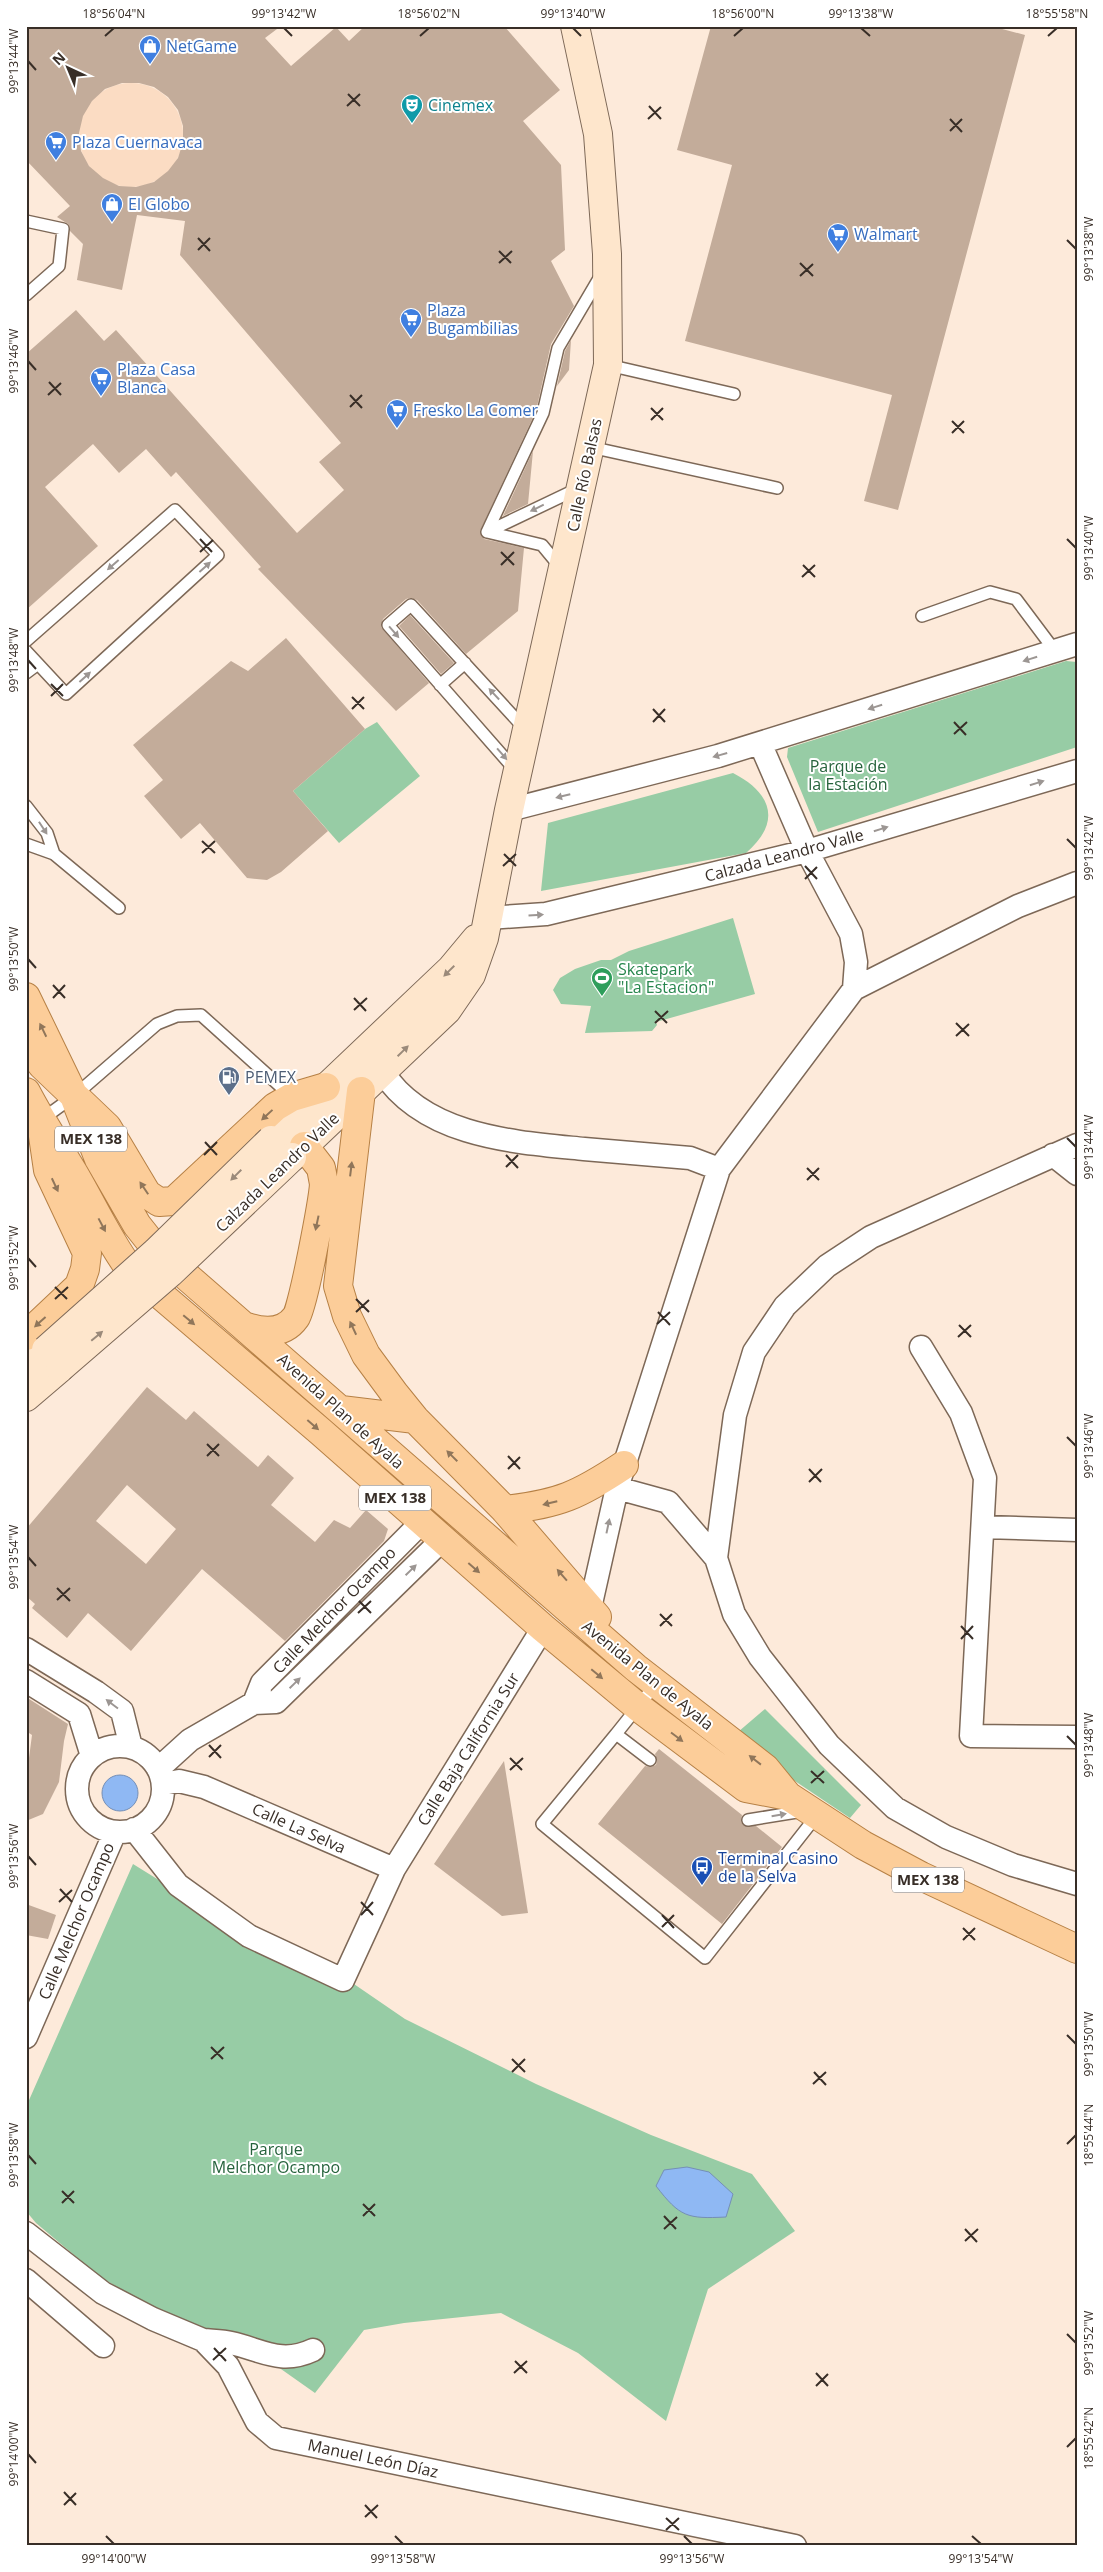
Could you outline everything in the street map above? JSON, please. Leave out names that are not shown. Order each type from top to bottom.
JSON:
[{"type":"main road","name":"Avenida Plan de Ayala","points":[[26,997],[74,1096],[99,1159],[137,1225],[156,1249],[436,1495],[646,1676],[765,1768],[805,1806],[863,1845],[920,1876],[1077,1948]]},
{"type":"main road","points":[[26,1044],[42,1065],[107,1127],[147,1194],[159,1202],[174,1201],[275,1107],[292,1097],[326,1087]]},
{"type":"main road","points":[[362,1091],[338,1286],[347,1316],[366,1355],[418,1422],[505,1510],[646,1676]]},
{"type":"main road","name":"Avenida Plan de Ayala","points":[[26,1092],[41,1120],[74,1172],[113,1246],[130,1268],[285,1400],[543,1628],[638,1707],[746,1788],[805,1806]]},
{"type":"main road","points":[[40,1355],[79,1286],[85,1269],[86,1253],[48,1170],[41,1120]]},
{"type":"main road","points":[[247,1327],[268,1332],[279,1330],[298,1315],[324,1184],[321,1168],[298,1152]]},
{"type":"main road","points":[[340,1410],[418,1422]]},
{"type":"main road","points":[[418,1422],[436,1495]]},
{"type":"main road","points":[[505,1510],[550,1504],[620,1476]]},
{"type":"street","name":"Calle Río Balsas","points":[[488,918],[526,730],[608,365],[607,263],[598,134],[575,26]]},
{"type":"street","points":[[509,810],[760,743],[1077,644]]},
{"type":"street","points":[[760,743],[807,851],[851,934],[856,962],[854,989]]},
{"type":"street","name":"Calzada Leandro Valle","points":[[488,918],[546,914],[807,851],[1077,771]]},
{"type":"street","points":[[590,1608],[620,1476],[719,1169],[854,989],[1018,906],[1077,883]]},
{"type":"street","name":"Calzada Leandro Valle","points":[[40,1355],[170,1273],[447,1010],[460,993],[479,957],[488,918]]},
{"type":"street","name":"Calzada Leandro Valle","points":[[26,1396],[40,1355],[156,1252],[270,1140],[451,969],[473,945],[488,918]]},
{"type":"street","points":[[382,1071],[389,1082],[422,1109],[456,1126],[497,1139],[690,1158],[719,1169]]},
{"type":"street","points":[[716,1558],[735,1415],[754,1352],[786,1306],[827,1266],[871,1237],[1077,1145]]},
{"type":"street","points":[[1053,1155],[1077,1174]]},
{"type":"street","points":[[921,1347],[961,1413],[985,1478],[971,1736],[1077,1737]]},
{"type":"street","points":[[620,1476],[668,1502],[716,1558],[734,1614],[760,1657],[829,1746],[895,1808],[946,1837],[1013,1865],[1077,1884]]},
{"type":"street","points":[[983,1527],[1077,1530]]},
{"type":"street","name":"Calle Melchor Ocampo","points":[[160,1777],[190,1740],[254,1703],[262,1683],[432,1531]]},
{"type":"street","name":"Calle Baja California Sur","points":[[124,1830],[178,1885],[249,1936],[343,1980],[394,1870],[543,1628]]},
{"type":"street","points":[[26,1648],[96,1692],[122,1711],[131,1747]]},
{"type":"street","points":[[26,1681],[79,1714],[92,1756]]},
{"type":"street","points":[[117,1746],[131,1747],[142,1750],[149,1757],[160,1777],[163,1796],[159,1808],[151,1819],[124,1830],[101,1828],[90,1820],[81,1808],[77,1794],[78,1780],[83,1767],[92,1756],[104,1749],[117,1746]]},
{"type":"street","name":"Calle La Selva","points":[[160,1777],[204,1787],[394,1870]]},
{"type":"street","points":[[159,1808],[204,1787]]},
{"type":"street","name":"Calle Melchor Ocampo","points":[[26,2037],[124,1830]]},
{"type":"street","name":"Manuel León Díaz","points":[[26,2233],[103,2293],[153,2320],[204,2340],[228,2366],[257,2422],[276,2438],[790,2543],[794,2546]]},
{"type":"street","points":[[26,2280],[103,2346]]},
{"type":"street","points":[[204,2340],[230,2343],[271,2356],[297,2357],[313,2350]]},
{"type":"lane","points":[[26,221],[62,228],[59,266],[26,296]]},
{"type":"lane","points":[[488,532],[544,413],[558,348],[607,263]]},
{"type":"lane","points":[[608,365],[734,394]]},
{"type":"lane","points":[[590,447],[777,488]]},
{"type":"lane","points":[[488,532],[581,487]]},
{"type":"lane","points":[[26,641],[175,510],[218,555],[66,694],[26,651]]},
{"type":"lane","points":[[488,532],[542,546],[562,570]]},
{"type":"lane","points":[[922,616],[990,592],[1016,599],[1055,651]]},
{"type":"lane","points":[[517,772],[388,625],[411,605],[526,730]]},
{"type":"lane","points":[[440,685],[465,663]]},
{"type":"lane","points":[[26,673],[38,664]]},
{"type":"lane","points":[[26,806],[47,833],[54,854]]},
{"type":"lane","points":[[26,844],[54,854],[119,908]]},
{"type":"lane","points":[[41,1120],[74,1096],[157,1024],[177,1016],[201,1015],[292,1097]]},
{"type":"lane","points":[[646,1676],[638,1707],[542,1824],[706,1958],[805,1806]]},
{"type":"lane","points":[[616,1734],[650,1760]]},
{"type":"lane","points":[[748,1820],[805,1806]]},
{"type":"shaded area","points":[[131,83],[151,87],[168,98],[179,115],[183,135],[179,155],[168,172],[151,183],[131,187],[111,183],[94,172],[83,155],[79,135],[83,115],[94,98],[111,87]]},
{"type":"green space","name":"Parque de la Estación","points":[[1066,661],[1077,662],[1077,747],[818,832],[787,757],[788,748]]},
{"type":"green space","points":[[377,722],[420,776],[339,843],[293,791],[365,729]]},
{"type":"green space","name":"Parque de la Estación","points":[[733,773],[757,790],[764,799],[768,809],[765,830],[746,853],[541,891],[548,823]]},
{"type":"green space","points":[[733,918],[755,994],[656,1022],[657,1025],[652,1031],[585,1033],[591,1006],[561,1004],[553,990],[560,978],[575,969],[601,960],[611,960],[629,951]]},
{"type":"green space","points":[[765,1709],[861,1805],[850,1818],[731,1738]]},
{"type":"green space","name":"Parque Melchor Ocampo","points":[[133,1864],[191,1900],[351,1982],[405,2019],[536,2084],[651,2135],[752,2174],[795,2231],[708,2289],[666,2421],[578,2353],[501,2313],[404,2323],[364,2330],[315,2393],[247,2345],[171,2320],[99,2276],[36,2223],[26,2211],[26,2107]]},
{"type":"water","points":[[120,1775],[132,1781],[138,1793],[132,1805],[120,1811],[108,1805],[102,1793],[108,1781]]},
{"type":"water","points":[[687,2167],[709,2172],[733,2194],[726,2217],[702,2217],[685,2214],[678,2210],[656,2186],[664,2170]]},
{"type":"building","name":"Plaza Bugambilias","points":[[26,26],[281,26],[265,38],[291,66],[336,27],[349,41],[365,26],[504,26],[560,90],[523,121],[561,165],[565,250],[551,261],[574,306],[551,344],[536,411],[480,531],[484,539],[524,548],[518,611],[466,654],[417,600],[406,599],[383,619],[381,627],[429,683],[396,711],[258,569],[261,567],[176,472],[171,477],[146,449],[119,473],[93,444],[45,487],[98,546],[26,610],[26,354],[76,310],[104,341],[116,330],[297,533],[344,490],[319,462],[341,443],[180,255],[185,221],[137,215],[122,290],[77,280],[83,244],[70,231],[68,224],[57,217],[70,206],[26,160]],"holes":[[[122,83],[139,83],[154,87],[168,97],[178,110],[183,126],[183,142],[178,158],[168,171],[154,182],[136,187],[119,186],[103,178],[89,166],[81,151],[79,133],[83,116],[92,101],[105,89]]]},
{"type":"building","name":"Walmart","points":[[711,26],[991,26],[1025,35],[898,510],[864,501],[892,395],[685,341],[732,165],[677,150]]},
{"type":"building","points":[[571,340],[569,370],[557,386],[565,351]]},
{"type":"building","points":[[533,451],[528,504],[503,516]]},
{"type":"building","points":[[410,615],[454,663],[441,674],[399,626]]},
{"type":"building","points":[[286,638],[365,729],[293,791],[328,831],[281,872],[267,880],[247,878],[200,823],[181,839],[144,796],[163,780],[133,745],[231,661],[248,671]]},
{"type":"building","points":[[147,1387],[186,1420],[194,1411],[258,1467],[268,1455],[294,1478],[271,1505],[315,1542],[334,1520],[350,1528],[366,1510],[388,1529],[384,1541],[285,1641],[202,1569],[131,1651],[88,1613],[67,1638],[32,1608],[35,1604],[26,1596],[26,1529]],"holes":[[[127,1485],[176,1529],[146,1564],[96,1521]]]},
{"type":"building","points":[[26,1697],[68,1724],[59,1782],[43,1814],[26,1821],[26,1781],[32,1735],[26,1731]]},
{"type":"building","points":[[659,1749],[742,1815],[741,1821],[743,1825],[756,1826],[782,1847],[722,1924],[598,1824],[645,1766],[656,1765],[655,1754]]},
{"type":"building","points":[[504,1761],[528,1913],[502,1916],[434,1864]]},
{"type":"building","points":[[26,1904],[56,1915],[48,1939],[26,1935]]},
{"type":"place","name":"NetGame","points":[[150,65]]},
{"type":"place","name":"Cinemex","points":[[412,124]]},
{"type":"place","name":"Plaza Cuernavaca","points":[[56,161]]},
{"type":"place","name":"El Globo","points":[[112,223]]},
{"type":"place","name":"Walmart","points":[[838,253]]},
{"type":"place","name":"Plaza Bugambilias","points":[[411,338]]},
{"type":"place","name":"Plaza Casa Blanca","points":[[101,397]]},
{"type":"place","name":"Fresko La Comer","points":[[397,429]]},
{"type":"place","name":"Skatepark \"La Estacion\"","points":[[602,997]]},
{"type":"place","name":"PEMEX","points":[[229,1096]]},
{"type":"place","name":"Terminal Casino de la Selva","points":[[702,1886]]}]
